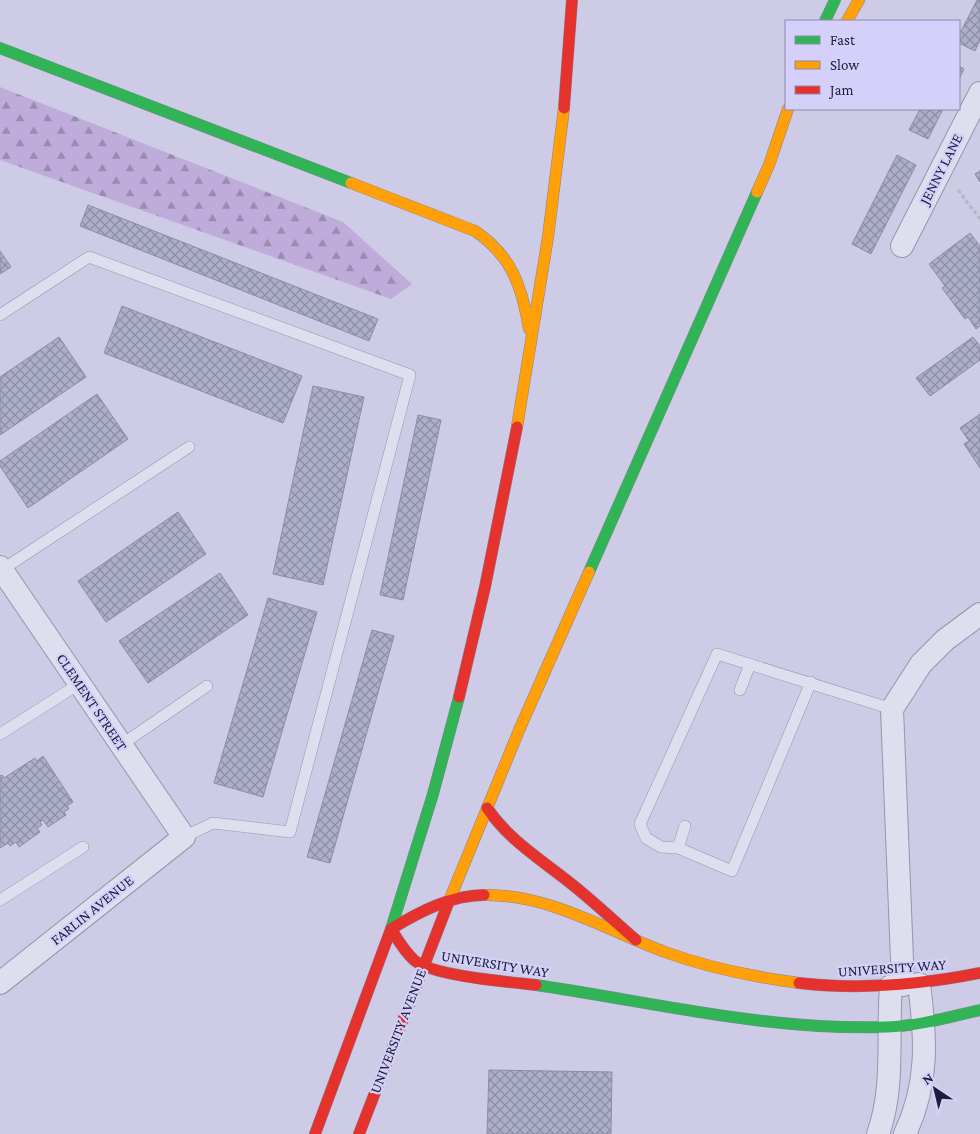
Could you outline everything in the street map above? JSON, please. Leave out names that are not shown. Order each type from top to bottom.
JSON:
[{"type":"main road","points":[[315,1134],[391,929],[440,765],[480,610],[508,481],[548,243],[562,137],[572,0]]},
{"type":"main road","points":[[825,20],[835,0]]},
{"type":"main road","points":[[848,20],[859,0]]},
{"type":"main road","points":[[0,48],[475,231],[495,245],[514,272],[523,298],[531,346]]},
{"type":"main road","points":[[769,164],[788,110]]},
{"type":"main road","points":[[769,164],[798,110]]},
{"type":"main road","name":"UNIVERSITY AVENUE","points":[[359,1134],[423,966],[520,728],[769,164]]},
{"type":"main road","points":[[487,808],[510,837],[581,891],[636,940]]},
{"type":"main road","name":"UNIVERSITY WAY","points":[[980,973],[904,985],[830,987],[761,978],[698,964],[668,954],[558,907],[536,901],[490,895],[449,901],[417,914],[391,929],[408,955],[423,966],[460,976],[562,989],[753,1020],[826,1027],[888,1027],[924,1023],[980,1010]]},
{"type":"street","name":"JENNY LANE","points":[[902,246],[980,92]]},
{"type":"street","name":"CLEMENT STREET","points":[[1,570],[184,837]]},
{"type":"street","points":[[878,1134],[888,1092],[888,1027],[904,985],[892,709],[921,664],[945,640],[980,614]]},
{"type":"street","name":"FARLIN AVENUE","points":[[0,983],[184,837]]},
{"type":"street","points":[[904,985],[924,1023],[925,1046],[923,1074],[915,1111],[905,1134]]},
{"type":"lane","points":[[0,315],[89,257],[410,375],[290,832],[213,823],[184,837]]},
{"type":"lane","points":[[1,570],[189,447]]},
{"type":"lane","points":[[811,682],[732,871],[678,848],[660,847],[646,838],[640,824],[718,654],[811,682],[892,709]]},
{"type":"lane","points":[[740,690],[750,664]]},
{"type":"lane","points":[[0,734],[79,684]]},
{"type":"lane","points":[[121,745],[207,686]]},
{"type":"lane","points":[[678,848],[685,826]]},
{"type":"lane","points":[[0,900],[83,847]]},
{"type":"path","points":[[958,190],[980,219]]},
{"type":"green space","points":[[0,87],[343,222],[412,284],[391,299],[0,160]]},
{"type":"building","points":[[977,0],[980,0],[980,40],[975,51],[960,44],[960,33]]},
{"type":"building","points":[[960,67],[964,69],[960,77]]},
{"type":"building","points":[[919,110],[942,110],[928,139],[909,130]]},
{"type":"building","points":[[897,155],[916,165],[871,254],[852,244]]},
{"type":"building","points":[[980,171],[980,182],[975,174]]},
{"type":"building","points":[[88,205],[378,319],[369,341],[80,226]]},
{"type":"building","points":[[970,233],[980,246],[980,326],[976,329],[968,317],[965,319],[942,288],[945,286],[929,264]]},
{"type":"building","points":[[0,251],[11,267],[0,274]]},
{"type":"building","points":[[122,306],[302,376],[283,423],[104,353]]},
{"type":"building","points":[[59,337],[86,377],[0,435],[0,377]]},
{"type":"building","points":[[973,337],[980,346],[980,360],[930,396],[916,378]]},
{"type":"building","points":[[313,386],[364,397],[323,585],[273,574]]},
{"type":"building","points":[[97,394],[128,439],[28,508],[0,466],[0,461]]},
{"type":"building","points":[[980,414],[980,468],[964,444],[969,441],[960,428]]},
{"type":"building","points":[[418,415],[441,420],[403,600],[380,595]]},
{"type":"building","points":[[178,512],[206,554],[106,622],[78,581]]},
{"type":"building","points":[[220,573],[248,615],[148,683],[119,641]]},
{"type":"building","points":[[268,598],[317,612],[263,797],[214,783]]},
{"type":"building","points":[[372,630],[394,636],[330,863],[307,857]]},
{"type":"building","points":[[43,756],[73,802],[67,806],[69,809],[64,812],[66,815],[48,827],[43,820],[40,822],[42,825],[37,828],[40,832],[19,847],[16,842],[10,846],[8,843],[0,848],[0,776],[2,775],[4,778],[35,758],[37,761]]},
{"type":"building","points":[[489,1070],[612,1072],[611,1134],[487,1134]]},
{"type":"traffic: fast","points":[[825,20],[835,0]]},
{"type":"traffic: fast","points":[[0,48],[351,183]]},
{"type":"traffic: fast","points":[[589,572],[757,192]]},
{"type":"traffic: fast","points":[[391,929],[433,794],[459,697]]},
{"type":"traffic: fast","points":[[536,985],[710,1014],[798,1025],[887,1027],[934,1021],[980,1010]]},
{"type":"traffic: slow","points":[[848,20],[859,0]]},
{"type":"traffic: slow","points":[[517,427],[548,237],[564,108]]},
{"type":"traffic: slow","points":[[757,192],[769,165],[788,110]]},
{"type":"traffic: slow","points":[[351,183],[475,231],[488,241],[506,262],[519,286],[529,329]]},
{"type":"traffic: slow","points":[[449,901],[520,728],[589,572]]},
{"type":"traffic: slow","points":[[484,895],[508,896],[554,907],[665,952],[698,963],[748,975],[799,983]]},
{"type":"traffic: jam","points":[[564,108],[572,0]]},
{"type":"traffic: jam","points":[[459,697],[485,587],[517,427]]},
{"type":"traffic: jam","points":[[487,808],[515,839],[578,889],[636,940]]},
{"type":"traffic: jam","points":[[484,895],[447,901],[391,929],[407,953],[423,966],[453,974],[536,985]]},
{"type":"traffic: jam","points":[[359,1134],[449,901]]},
{"type":"traffic: jam","points":[[315,1134],[391,929]]},
{"type":"traffic: jam","points":[[799,983],[845,986],[890,985],[935,981],[980,973]]}]
